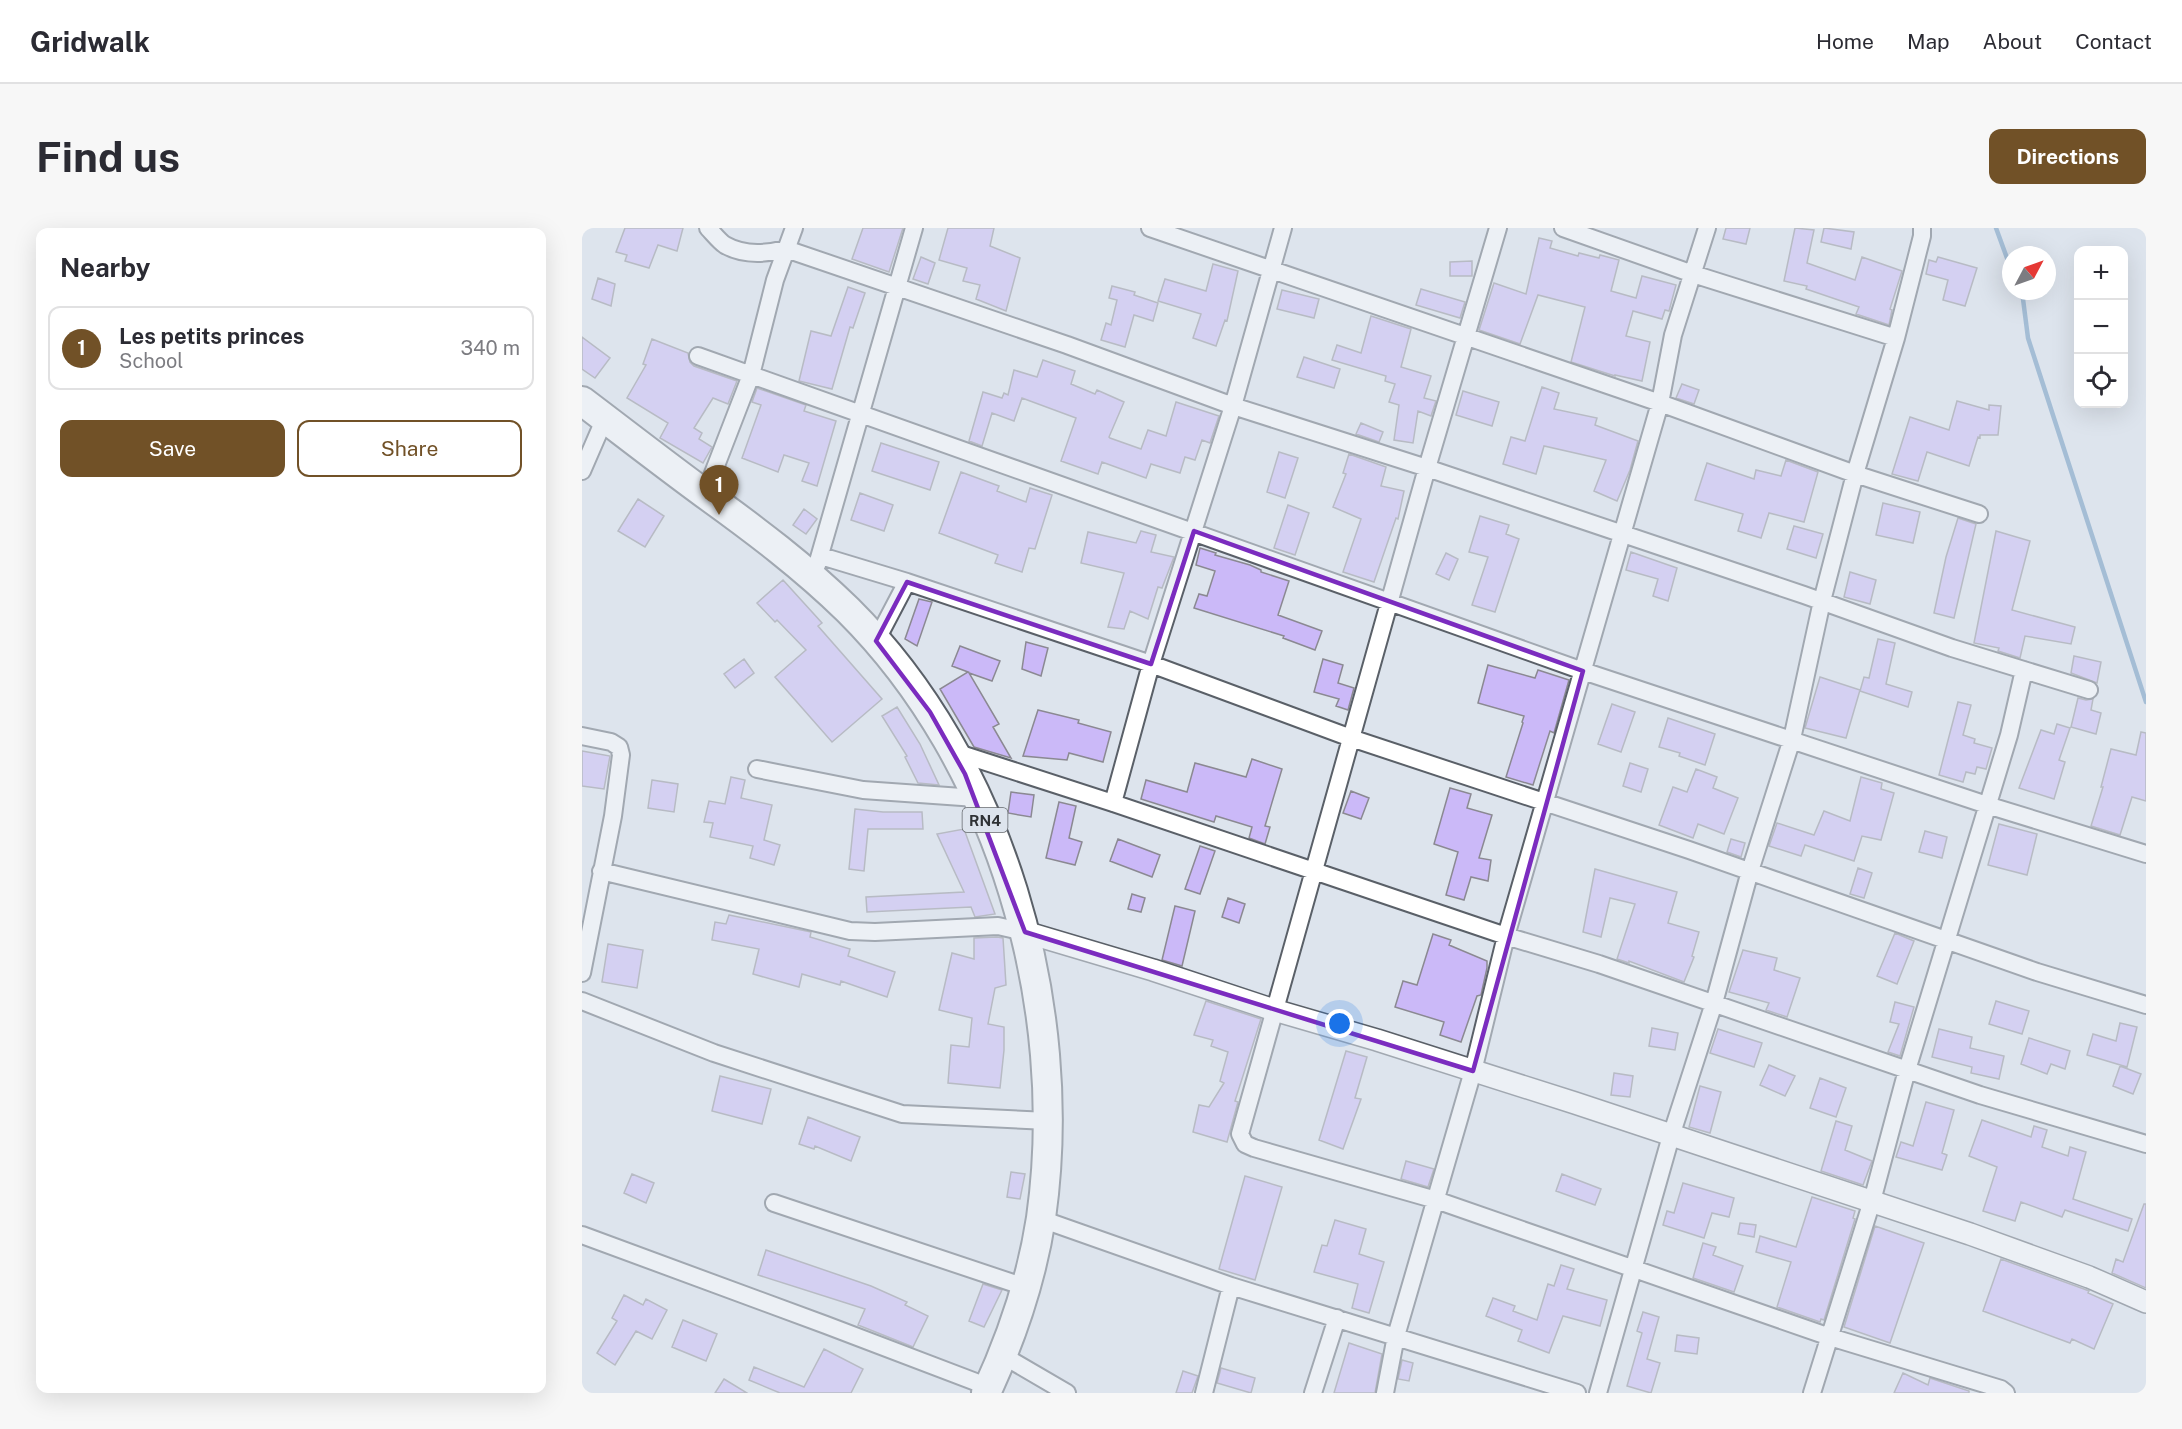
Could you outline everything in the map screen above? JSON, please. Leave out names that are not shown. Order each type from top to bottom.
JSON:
[{"type":"highway","name":"RN4","points":[[582,401],[705,494],[817,566],[849,611],[876,641],[930,712],[976,798],[1005,869],[1025,932],[1036,979],[1047,1064],[1048,1121],[1041,1219],[1025,1287],[1002,1355],[987,1390]]},
{"type":"street","points":[[708,228],[724,244],[740,250],[754,254],[786,249],[1067,345],[1233,406],[1426,468],[1822,601],[1952,648],[2089,690]]},
{"type":"street","points":[[705,494],[751,375],[775,280],[794,228]]},
{"type":"street","points":[[914,228],[817,566],[907,582],[1151,664],[1351,738],[2146,1005]]},
{"type":"street","points":[[1150,228],[1660,403],[1855,474],[1980,514]]},
{"type":"street","points":[[1113,803],[1151,664],[1233,406],[1283,228]]},
{"type":"street","points":[[1498,228],[1426,468],[1240,1134],[1245,1144],[1254,1148],[1436,1200],[1830,1337],[2001,1389],[2006,1393]]},
{"type":"street","points":[[1563,228],[1693,274],[1896,338]]},
{"type":"street","points":[[1385,1393],[1396,1336],[1473,1071],[1506,936],[1660,403],[1673,335],[1707,228]]},
{"type":"street","points":[[1598,1393],[1671,1136],[1714,1003],[1750,871],[1792,739],[1822,601],[1855,474],[1896,338],[1922,236],[1922,228]]},
{"type":"street","points":[[698,356],[1583,671],[1986,805],[2146,854]]},
{"type":"street","points":[[582,471],[605,418]]},
{"type":"street","points":[[876,641],[907,582]]},
{"type":"street","points":[[1812,1393],[1872,1202],[1907,1070],[2009,735],[2024,670]]},
{"type":"street","points":[[582,736],[611,742],[619,747],[621,755],[613,816],[582,973]]},
{"type":"street","points":[[952,752],[1113,803],[1506,936],[1599,964],[1980,1095],[2146,1144]]},
{"type":"street","points":[[757,769],[863,790],[976,798]]},
{"type":"street","points":[[602,871],[850,931],[876,932],[998,926],[1025,932],[1473,1071],[1872,1202],[2022,1252],[2146,1302]]},
{"type":"street","points":[[582,1001],[714,1053],[902,1114],[1048,1121]]},
{"type":"street","points":[[774,1203],[1025,1287]]},
{"type":"street","points":[[1041,1219],[1231,1286],[1577,1393]]},
{"type":"street","points":[[582,1235],[826,1325],[987,1390]]},
{"type":"street","points":[[1204,1393],[1231,1286]]},
{"type":"street","points":[[1313,1393],[1337,1318]]},
{"type":"street","points":[[1002,1355],[1066,1393]]},
{"type":"highlighted area","points":[[1194,531],[1583,671],[1473,1071],[1025,932],[965,774],[930,712],[876,641],[907,582],[1151,664]]},
{"type":"building","points":[[625,228],[683,228],[677,251],[658,245],[649,268],[625,261],[627,255],[616,252]]},
{"type":"building","points":[[863,228],[903,228],[889,272],[852,259]]},
{"type":"building","points":[[948,228],[994,228],[990,246],[1020,258],[1006,311],[976,299],[980,285],[963,281],[967,268],[939,260]]},
{"type":"building","points":[[1726,228],[1750,228],[1746,244],[1723,239]]},
{"type":"building","points":[[1795,228],[1814,230],[1807,263],[1855,280],[1862,257],[1902,271],[1890,309],[1892,310],[1889,325],[1856,314],[1859,307],[1806,289],[1807,286],[1784,281]]},
{"type":"building","points":[[1824,228],[1854,232],[1851,249],[1821,242]]},
{"type":"building","points":[[1539,238],[1552,241],[1550,248],[1578,256],[1579,253],[1599,258],[1600,255],[1619,260],[1611,291],[1636,298],[1642,276],[1676,285],[1669,311],[1665,310],[1662,319],[1633,311],[1626,336],[1650,342],[1642,381],[1615,376],[1571,362],[1585,307],[1538,295],[1520,344],[1479,330],[1494,283],[1526,294]]},
{"type":"building","points":[[921,257],[935,263],[928,284],[913,279]]},
{"type":"building","points":[[1938,257],[1977,268],[1965,306],[1943,300],[1948,280],[1926,274],[1929,260],[1936,262]]},
{"type":"building","points":[[1472,261],[1472,276],[1450,276],[1450,262]]},
{"type":"building","points":[[1213,264],[1238,271],[1227,321],[1225,320],[1216,346],[1193,338],[1201,314],[1158,301],[1165,279],[1206,291]]},
{"type":"building","points":[[598,278],[615,284],[611,306],[592,299]]},
{"type":"building","points":[[1112,286],[1135,292],[1134,295],[1158,303],[1153,321],[1134,315],[1125,347],[1101,340],[1106,323],[1111,325],[1117,300],[1109,298]]},
{"type":"building","points":[[848,287],[865,293],[853,328],[850,327],[832,389],[799,381],[811,331],[831,336]]},
{"type":"building","points":[[1421,289],[1465,302],[1460,318],[1416,305]]},
{"type":"building","points":[[1282,290],[1319,299],[1314,318],[1277,309]]},
{"type":"building","points":[[1371,316],[1411,329],[1401,367],[1431,376],[1424,398],[1436,401],[1431,416],[1418,411],[1413,443],[1394,440],[1399,405],[1389,402],[1395,384],[1385,381],[1386,376],[1332,360],[1337,345],[1361,353]]},
{"type":"building","points":[[582,337],[610,358],[595,378],[582,369]]},
{"type":"building","points":[[652,339],[688,353],[690,362],[694,366],[737,381],[728,404],[713,398],[694,428],[702,433],[699,439],[712,447],[703,463],[660,438],[668,423],[627,398],[646,365],[643,364]]},
{"type":"building","points":[[1304,357],[1340,369],[1334,388],[1297,377]]},
{"type":"building","points":[[1043,360],[1075,371],[1071,384],[1095,394],[1097,390],[1124,402],[1110,438],[1141,449],[1148,430],[1166,436],[1176,402],[1219,416],[1210,443],[1202,440],[1195,460],[1185,457],[1180,473],[1151,464],[1146,478],[1102,462],[1098,474],[1061,461],[1076,418],[1022,398],[1014,421],[992,413],[982,446],[969,441],[983,392],[1002,398],[1004,393],[1008,395],[1014,370],[1037,377]]},
{"type":"building","points":[[1682,384],[1699,390],[1694,404],[1676,398]]},
{"type":"building","points":[[1542,387],[1559,393],[1554,409],[1597,418],[1595,425],[1638,441],[1630,470],[1617,501],[1594,491],[1606,460],[1544,446],[1536,474],[1503,464],[1511,437],[1525,441]]},
{"type":"building","points":[[757,388],[806,405],[804,411],[836,421],[817,486],[802,481],[809,463],[784,455],[778,472],[742,458],[761,405],[752,402]]},
{"type":"building","points":[[1463,391],[1499,402],[1492,426],[1456,415]]},
{"type":"building","points":[[1957,401],[1989,410],[1989,405],[2001,406],[1998,435],[1978,437],[1969,466],[1927,452],[1918,481],[1892,474],[1910,417],[1949,430]]},
{"type":"building","points":[[1361,423],[1383,432],[1379,442],[1356,434]]},
{"type":"building","points":[[881,443],[939,462],[930,490],[872,471]]},
{"type":"building","points":[[1279,452],[1298,458],[1285,498],[1267,492]]},
{"type":"building","points":[[1349,454],[1386,467],[1381,486],[1404,491],[1398,519],[1396,518],[1374,582],[1343,572],[1361,519],[1333,507],[1346,474],[1343,473]]},
{"type":"building","points":[[1786,460],[1818,472],[1804,522],[1769,513],[1761,538],[1738,531],[1743,514],[1695,500],[1707,463],[1754,479],[1756,470],[1781,476]]},
{"type":"building","points":[[961,472],[999,486],[997,491],[1026,502],[1030,488],[1052,495],[1035,549],[1029,548],[1022,572],[995,563],[998,555],[939,533]]},
{"type":"building","points":[[860,493],[893,505],[884,531],[851,520]]},
{"type":"building","points":[[638,499],[664,516],[645,547],[618,531]]},
{"type":"building","points":[[1883,503],[1920,512],[1913,543],[1876,535]]},
{"type":"building","points":[[1288,505],[1309,513],[1295,555],[1274,548]]},
{"type":"building","points":[[804,509],[817,519],[806,534],[793,525]]},
{"type":"building","points":[[1480,516],[1509,525],[1506,534],[1519,539],[1495,612],[1472,605],[1488,557],[1469,552]]},
{"type":"building","points":[[1958,518],[1976,524],[1954,618],[1934,613],[1946,557]]},
{"type":"building","points":[[1794,526],[1823,534],[1816,558],[1787,549]]},
{"type":"building","points":[[1141,531],[1156,535],[1151,552],[1174,557],[1162,588],[1158,587],[1148,619],[1130,611],[1124,629],[1108,627],[1124,573],[1081,563],[1088,532],[1136,543]]},
{"type":"building","points":[[1996,531],[2030,541],[2012,610],[2075,627],[2071,644],[2025,636],[2020,658],[1998,651],[1999,648],[1974,643]]},
{"type":"building","points":[[1200,548],[1289,581],[1278,615],[1322,631],[1315,650],[1283,638],[1284,636],[1194,608],[1199,594],[1207,596],[1215,571],[1196,565]]},
{"type":"building","points":[[1631,552],[1677,568],[1668,601],[1653,596],[1658,579],[1626,570]]},
{"type":"building","points":[[1446,553],[1458,559],[1449,580],[1436,574]]},
{"type":"building","points":[[1850,572],[1876,580],[1870,604],[1844,597]]},
{"type":"building","points":[[783,580],[822,623],[818,626],[882,699],[832,742],[775,677],[806,650],[757,603]]},
{"type":"building","points":[[919,599],[932,602],[917,646],[905,639]]},
{"type":"building","points":[[1878,639],[1895,643],[1886,684],[1912,692],[1908,707],[1860,691],[1864,677],[1869,678]]},
{"type":"building","points":[[1026,642],[1048,648],[1041,676],[1022,669]]},
{"type":"building","points":[[960,646],[1000,661],[992,681],[969,673],[999,724],[993,727],[1011,758],[974,747],[940,689],[968,672],[952,666]]},
{"type":"building","points":[[2074,656],[2101,662],[2097,683],[2071,673]]},
{"type":"building","points":[[744,659],[754,673],[735,688],[724,674]]},
{"type":"building","points":[[1323,659],[1343,665],[1338,683],[1354,688],[1348,710],[1336,706],[1339,699],[1314,692]]},
{"type":"building","points":[[1488,665],[1535,678],[1538,670],[1569,680],[1554,733],[1550,731],[1533,785],[1506,777],[1524,716],[1478,703]]},
{"type":"building","points":[[1820,677],[1860,690],[1846,738],[1805,728]]},
{"type":"building","points":[[2078,698],[2093,699],[2091,710],[2101,713],[2096,734],[2071,727]]},
{"type":"building","points":[[1958,702],[1971,705],[1963,735],[1975,739],[1974,743],[1992,748],[1986,769],[1977,767],[1975,774],[1966,772],[1963,782],[1939,775]]},
{"type":"building","points":[[1612,704],[1635,712],[1621,752],[1598,744]]},
{"type":"building","points":[[897,707],[920,744],[939,785],[918,783],[905,757],[907,756],[882,716]]},
{"type":"building","points":[[1038,710],[1079,720],[1078,723],[1111,732],[1103,762],[1069,753],[1067,760],[1023,756]]},
{"type":"building","points":[[1668,718],[1715,734],[1705,765],[1679,756],[1680,753],[1659,747]]},
{"type":"building","points":[[2057,724],[2070,728],[2059,760],[2065,762],[2054,799],[2019,788],[2041,730],[2054,734]]},
{"type":"building","points":[[2141,732],[2146,733],[2146,801],[2132,797],[2120,835],[2091,826],[2103,787],[2101,787],[2111,749],[2136,755]]},
{"type":"building","points":[[582,751],[610,756],[604,789],[582,786]]},
{"type":"building","points":[[1252,759],[1282,769],[1265,826],[1270,827],[1265,844],[1249,838],[1252,827],[1216,816],[1214,822],[1141,799],[1146,780],[1187,792],[1195,763],[1246,777]]},
{"type":"building","points":[[1630,763],[1648,769],[1641,792],[1623,786]]},
{"type":"building","points":[[1696,769],[1717,777],[1713,788],[1738,798],[1724,834],[1698,824],[1693,838],[1659,825],[1673,787],[1687,792]]},
{"type":"building","points":[[731,777],[745,780],[741,798],[772,805],[764,840],[780,845],[774,865],[750,858],[753,846],[710,837],[713,823],[704,822],[709,801],[725,804]]},
{"type":"building","points":[[1861,777],[1882,783],[1881,789],[1894,793],[1881,840],[1862,836],[1854,861],[1805,845],[1801,856],[1769,846],[1777,823],[1814,835],[1824,811],[1850,821]]},
{"type":"building","points":[[652,780],[678,784],[674,812],[648,808]]},
{"type":"building","points":[[1450,788],[1471,794],[1467,808],[1492,815],[1479,858],[1491,860],[1488,881],[1471,877],[1464,900],[1446,895],[1458,852],[1434,844]]},
{"type":"building","points":[[1351,791],[1369,798],[1361,819],[1343,813]]},
{"type":"building","points":[[1011,792],[1034,795],[1031,817],[1008,813]]},
{"type":"building","points":[[1059,802],[1076,806],[1069,838],[1082,842],[1075,865],[1046,858]]},
{"type":"building","points":[[855,809],[922,812],[923,829],[868,829],[864,871],[849,869]]},
{"type":"building","points":[[1999,824],[2037,834],[2027,875],[1988,865]]},
{"type":"building","points":[[964,829],[995,914],[975,917],[971,907],[867,912],[866,897],[964,892],[937,834]]},
{"type":"building","points":[[1925,831],[1947,837],[1942,858],[1919,852]]},
{"type":"building","points":[[1118,839],[1160,855],[1152,877],[1110,861]]},
{"type":"building","points":[[1731,839],[1745,843],[1741,857],[1727,852]]},
{"type":"building","points":[[1200,846],[1215,851],[1200,894],[1185,889]]},
{"type":"building","points":[[1858,868],[1872,873],[1864,898],[1850,894]]},
{"type":"building","points":[[1595,869],[1677,892],[1668,923],[1699,932],[1692,956],[1694,957],[1684,982],[1629,961],[1629,963],[1617,959],[1635,904],[1610,898],[1601,937],[1583,932]]},
{"type":"building","points":[[1132,894],[1145,898],[1141,912],[1128,909]]},
{"type":"building","points":[[1228,898],[1245,904],[1239,923],[1222,917]]},
{"type":"building","points":[[1175,906],[1195,911],[1182,966],[1162,960]]},
{"type":"building","points":[[729,915],[811,932],[810,937],[850,949],[848,956],[895,972],[887,997],[841,981],[840,985],[802,974],[799,987],[753,974],[759,949],[712,940],[715,922],[726,924]]},
{"type":"building","points":[[1895,933],[1914,941],[1897,984],[1877,976]]},
{"type":"building","points":[[1433,934],[1451,940],[1449,945],[1487,961],[1481,995],[1477,996],[1461,1042],[1440,1035],[1444,1022],[1395,1007],[1403,981],[1417,985]]},
{"type":"building","points":[[974,938],[1003,938],[1006,985],[995,988],[988,1024],[1004,1027],[1000,1088],[948,1083],[951,1045],[969,1047],[972,1018],[939,1010],[952,953],[974,959]]},
{"type":"building","points":[[608,944],[643,950],[637,988],[602,982]]},
{"type":"building","points":[[1743,950],[1777,958],[1774,970],[1800,978],[1787,1017],[1766,1010],[1769,1003],[1729,992]]},
{"type":"building","points":[[1206,1001],[1261,1019],[1235,1101],[1238,1102],[1227,1142],[1193,1132],[1199,1105],[1209,1107],[1224,1083],[1220,1081],[1228,1052],[1211,1046],[1213,1040],[1194,1035]]},
{"type":"building","points":[[1996,1001],[2029,1011],[2022,1034],[1989,1024]]},
{"type":"building","points":[[1895,1002],[1914,1007],[1900,1056],[1888,1052],[1899,1024],[1890,1022]]},
{"type":"building","points":[[2120,1023],[2137,1027],[2127,1067],[2087,1055],[2093,1034],[2116,1041]]},
{"type":"building","points":[[1652,1028],[1678,1033],[1675,1050],[1649,1046]]},
{"type":"building","points":[[1718,1029],[1762,1043],[1754,1067],[1710,1053]]},
{"type":"building","points":[[1939,1029],[1972,1037],[1970,1048],[2004,1056],[1999,1079],[1971,1073],[1972,1067],[1932,1057]]},
{"type":"building","points":[[2029,1038],[2070,1051],[2065,1069],[2051,1064],[2047,1074],[2021,1064]]},
{"type":"building","points":[[1346,1051],[1367,1057],[1355,1098],[1361,1099],[1343,1149],[1319,1140]]},
{"type":"building","points":[[1769,1065],[1795,1076],[1785,1096],[1760,1085]]},
{"type":"building","points":[[2120,1066],[2141,1074],[2133,1094],[2113,1086]]},
{"type":"building","points":[[1614,1073],[1633,1076],[1630,1097],[1611,1095]]},
{"type":"building","points":[[720,1076],[771,1089],[762,1124],[712,1111]]},
{"type":"building","points":[[1820,1078],[1846,1088],[1836,1117],[1810,1108]]},
{"type":"building","points":[[1700,1086],[1721,1092],[1710,1133],[1689,1127]]},
{"type":"building","points":[[1926,1102],[1954,1110],[1942,1153],[1947,1155],[1942,1170],[1896,1157],[1901,1142],[1913,1146]]},
{"type":"building","points":[[808,1117],[860,1137],[851,1161],[815,1146],[814,1149],[799,1144]]},
{"type":"building","points":[[1982,1120],[2031,1137],[2034,1126],[2047,1130],[2042,1147],[2068,1156],[2070,1147],[2086,1152],[2073,1199],[2132,1219],[2128,1231],[2065,1210],[2062,1217],[2021,1202],[2015,1221],[1983,1211],[1997,1167],[1969,1156]]},
{"type":"building","points":[[1836,1121],[1852,1126],[1845,1150],[1872,1161],[1863,1185],[1821,1171]]},
{"type":"building","points":[[1406,1161],[1434,1169],[1428,1187],[1401,1179]]},
{"type":"building","points":[[1011,1172],[1025,1174],[1020,1199],[1007,1197]]},
{"type":"building","points":[[632,1174],[654,1183],[646,1203],[624,1193]]},
{"type":"building","points":[[1562,1174],[1601,1189],[1595,1205],[1556,1191]]},
{"type":"building","points":[[1245,1176],[1282,1187],[1255,1280],[1219,1269]]},
{"type":"building","points":[[1683,1183],[1734,1198],[1729,1217],[1712,1213],[1704,1238],[1663,1225],[1667,1211],[1674,1213]]},
{"type":"building","points":[[1812,1197],[1855,1211],[1853,1218],[1855,1219],[1824,1320],[1821,1319],[1820,1322],[1777,1307],[1791,1262],[1756,1252],[1760,1236],[1796,1247]]},
{"type":"building","points":[[2144,1204],[2146,1204],[2146,1288],[2112,1273],[2116,1259],[2123,1262]]},
{"type":"building","points":[[1335,1220],[1366,1229],[1359,1254],[1384,1262],[1369,1313],[1352,1308],[1358,1284],[1314,1272],[1322,1245],[1327,1246]]},
{"type":"building","points":[[1740,1223],[1756,1225],[1754,1237],[1738,1234]]},
{"type":"building","points":[[1875,1226],[1924,1243],[1890,1343],[1844,1327]]},
{"type":"building","points":[[1703,1243],[1716,1247],[1713,1255],[1743,1266],[1734,1292],[1693,1278]]},
{"type":"building","points":[[766,1250],[871,1286],[907,1302],[905,1305],[928,1316],[913,1347],[858,1325],[865,1309],[758,1275]]},
{"type":"building","points":[[2001,1259],[2089,1291],[2088,1293],[2113,1304],[2094,1349],[2072,1339],[2070,1343],[1983,1311]]},
{"type":"building","points":[[1561,1265],[1574,1269],[1567,1289],[1607,1300],[1600,1326],[1563,1316],[1549,1353],[1518,1341],[1522,1330],[1486,1316],[1493,1298],[1515,1306],[1513,1311],[1537,1320],[1548,1284],[1554,1286]]},
{"type":"building","points":[[983,1284],[1002,1290],[984,1327],[969,1321]]},
{"type":"building","points":[[624,1295],[643,1305],[646,1299],[667,1310],[652,1339],[636,1331],[615,1365],[597,1353],[617,1321],[612,1318]]},
{"type":"building","points":[[1643,1312],[1659,1317],[1647,1359],[1660,1363],[1651,1393],[1627,1386],[1642,1333],[1637,1331]]},
{"type":"building","points":[[683,1320],[717,1334],[706,1361],[672,1347]]},
{"type":"building","points":[[1677,1335],[1699,1338],[1697,1354],[1675,1351]]},
{"type":"building","points":[[1349,1343],[1382,1354],[1375,1393],[1334,1393]]},
{"type":"building","points":[[824,1349],[863,1369],[851,1393],[780,1393],[749,1380],[754,1367],[804,1387]]},
{"type":"building","points":[[1402,1360],[1413,1363],[1409,1381],[1398,1379]]},
{"type":"building","points":[[1221,1368],[1255,1378],[1251,1393],[1217,1383]]},
{"type":"building","points":[[1183,1371],[1198,1376],[1192,1393],[1176,1393]]},
{"type":"building","points":[[1903,1373],[1928,1385],[1930,1378],[1969,1391],[1969,1393],[1894,1393]]},
{"type":"building","points":[[724,1379],[747,1393],[715,1393]]},
{"type":"waterway","points":[[1996,228],[2003,246]]},
{"type":"waterway","points":[[2023,300],[2028,338],[2146,702]]},
{"type":"place","name":"Les petits princes","points":[[719,515]]}]
